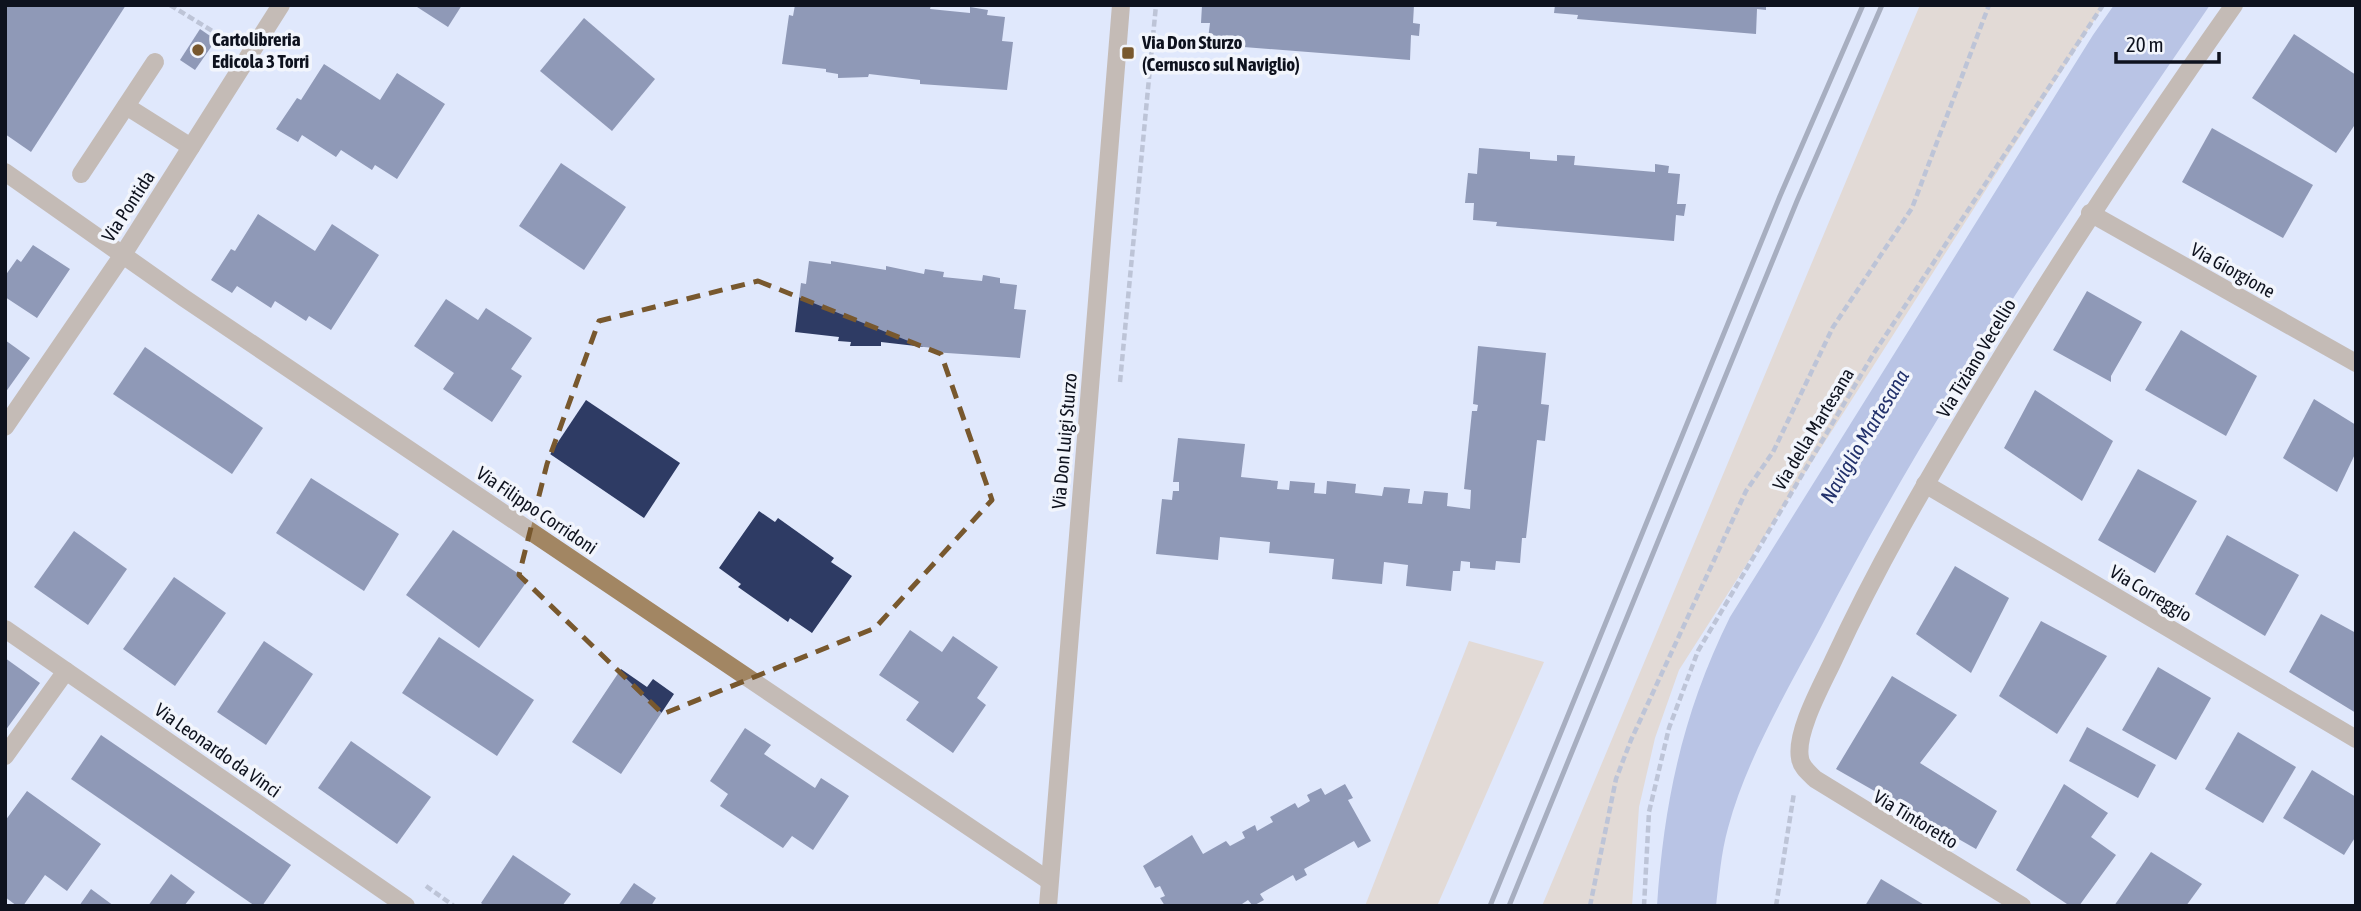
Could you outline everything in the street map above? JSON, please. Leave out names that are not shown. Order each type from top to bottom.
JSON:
[{"type":"street","name":"Via Pontida","points":[[5,427],[122,256],[281,5]]},
{"type":"street","name":"Via Don Luigi Sturzo","points":[[1048,906],[1121,5]]},
{"type":"street","name":"Via Tiziano Vecellio","points":[[1799,757],[1805,727],[1824,681],[1876,569],[1925,484],[2090,213],[2234,5]]},
{"type":"street","points":[[81,174],[155,62]]},
{"type":"street","points":[[126,106],[191,147]]},
{"type":"street","name":"Via Filippo Corridoni","points":[[5,172],[122,256],[1048,880]]},
{"type":"street","name":"Via Giorgione","points":[[2090,213],[2356,363]]},
{"type":"street","name":"Via Correggio","points":[[1925,484],[2356,739]]},
{"type":"street","name":"Via Leonardo da Vinci","points":[[5,629],[405,905]]},
{"type":"street","points":[[5,757],[66,671]]},
{"type":"street","name":"Via Tintoretto","points":[[1799,757],[1804,769],[1828,789],[2022,906]]},
{"type":"path","points":[[170,5],[249,54]]},
{"type":"path","points":[[1590,906],[1616,779],[1630,740],[1746,491],[1773,452],[1833,327],[1912,208],[1989,5]]},
{"type":"path","name":"Via della Martesana","points":[[1644,906],[1649,812],[1669,728],[1698,651],[1874,353],[2103,5]]},
{"type":"path","points":[[1776,906],[1799,757]]},
{"type":"highlighted area","points":[[758,281],[941,354],[992,500],[875,628],[663,714],[519,575],[547,464],[599,321]]},
{"type":"shaded area","points":[[1920,5],[2104,5],[1679,670],[1655,738],[1639,807],[1632,906],[1542,906]]},
{"type":"shaded area","points":[[1469,641],[1544,662],[1437,906],[1365,906]]},
{"type":"water","name":"Naviglio Martesana","points":[[2114,5],[2210,5],[2006,310],[1864,546],[1782,700],[1745,777],[1726,837],[1716,906],[1657,906],[1665,830],[1678,758],[1700,687],[1730,617]]},
{"type":"building","points":[[5,5],[126,5],[31,152],[5,134]]},
{"type":"building","points":[[414,5],[462,5],[448,27]]},
{"type":"building","points":[[795,5],[931,5],[930,9],[970,13],[970,7],[988,10],[987,15],[1005,17],[1002,41],[1013,42],[1007,90],[920,84],[920,80],[869,74],[868,77],[838,78],[838,74],[826,72],[826,69],[782,64],[789,15],[793,16]]},
{"type":"building","points":[[1202,5],[1414,5],[1413,23],[1420,24],[1419,36],[1411,35],[1410,60],[1231,46],[1232,41],[1208,39],[1210,23],[1201,23]]},
{"type":"building","points":[[1555,5],[1766,5],[1766,10],[1757,9],[1756,34],[1577,19],[1578,15],[1554,13]]},
{"type":"building","points":[[584,18],[655,79],[612,131],[540,71]]},
{"type":"building","name":"Cartolibreria Edicola 3 Torri","points":[[200,29],[216,40],[195,70],[180,60]]},
{"type":"building","points":[[2294,34],[2356,75],[2356,123],[2336,153],[2252,98]]},
{"type":"building","points":[[324,64],[380,100],[397,73],[445,104],[397,179],[375,165],[372,170],[341,150],[336,157],[302,135],[298,142],[276,129],[297,98],[301,100]]},
{"type":"building","points":[[2212,128],[2313,185],[2283,238],[2182,182]]},
{"type":"building","points":[[1479,148],[1530,152],[1530,159],[1557,161],[1557,155],[1575,156],[1574,165],[1655,172],[1655,164],[1669,166],[1668,173],[1680,174],[1677,204],[1686,204],[1684,216],[1676,215],[1674,241],[1496,226],[1497,222],[1473,220],[1474,203],[1465,203],[1468,173],[1477,174]]},
{"type":"building","points":[[561,163],[626,207],[584,270],[519,226]]},
{"type":"building","points":[[258,214],[315,251],[332,224],[379,255],[331,330],[309,316],[306,321],[275,301],[271,308],[237,286],[232,293],[211,280],[231,249],[235,251]]},
{"type":"building","points":[[33,245],[70,269],[37,318],[5,297],[5,276],[17,259],[21,262]]},
{"type":"building","points":[[809,261],[831,264],[831,261],[886,270],[886,266],[924,274],[925,269],[944,272],[943,277],[982,281],[983,275],[1000,278],[1000,283],[1017,285],[1014,309],[1026,310],[1020,358],[932,352],[933,348],[881,342],[881,346],[850,346],[851,342],[838,341],[839,337],[795,332],[801,283],[806,284]]},
{"type":"building","points":[[2087,291],[2142,322],[2111,376],[2111,382],[2053,350]]},
{"type":"building","points":[[446,299],[478,320],[486,308],[532,338],[511,369],[522,376],[492,422],[443,389],[454,373],[414,346]]},
{"type":"building","points":[[2181,330],[2257,376],[2226,436],[2145,390]]},
{"type":"building","points":[[5,340],[30,358],[5,393]]},
{"type":"building","points":[[1478,346],[1546,353],[1541,404],[1549,405],[1545,441],[1537,440],[1526,538],[1522,538],[1520,563],[1496,561],[1495,570],[1470,568],[1470,562],[1461,561],[1460,571],[1453,571],[1451,591],[1406,586],[1408,565],[1384,562],[1382,584],[1332,579],[1334,559],[1269,553],[1270,542],[1220,537],[1218,560],[1156,554],[1162,499],[1172,500],[1173,491],[1179,491],[1179,482],[1173,482],[1178,438],[1245,444],[1241,477],[1278,481],[1277,489],[1289,490],[1290,481],[1315,483],[1314,493],[1326,494],[1327,481],[1356,484],[1355,493],[1382,496],[1384,487],[1410,489],[1408,503],[1422,504],[1424,491],[1448,493],[1447,506],[1470,509],[1471,490],[1464,489],[1472,411],[1477,411],[1478,405],[1473,404]]},
{"type":"building","points":[[145,347],[263,428],[232,474],[113,394]]},
{"type":"building","points":[[2035,390],[2113,441],[2082,501],[2004,448]]},
{"type":"building","points":[[2314,399],[2356,425],[2356,452],[2337,492],[2283,458]]},
{"type":"building","points":[[586,400],[680,463],[644,518],[550,454]]},
{"type":"building","points":[[2138,469],[2197,501],[2155,573],[2098,540]]},
{"type":"building","points":[[311,478],[399,534],[364,591],[276,533]]},
{"type":"building","points":[[759,511],[775,522],[778,518],[834,558],[831,562],[852,576],[812,633],[790,618],[788,622],[738,587],[741,584],[719,568]]},
{"type":"building","points":[[453,530],[528,580],[479,648],[406,595]]},
{"type":"building","points":[[74,531],[127,569],[88,625],[34,587]]},
{"type":"building","points":[[2227,535],[2299,575],[2265,636],[2195,594]]},
{"type":"building","points":[[1955,566],[2009,598],[1971,673],[1916,634]]},
{"type":"building","points":[[174,577],[226,613],[175,686],[123,649]]},
{"type":"building","points":[[2321,614],[2356,633],[2356,713],[2289,672]]},
{"type":"building","points":[[2041,621],[2107,656],[2057,734],[1999,696]]},
{"type":"building","points":[[910,630],[942,652],[953,636],[998,667],[977,698],[986,705],[953,753],[906,720],[919,702],[879,675]]},
{"type":"building","points":[[439,637],[534,700],[497,756],[402,693]]},
{"type":"building","points":[[264,641],[313,674],[266,745],[217,712]]},
{"type":"building","points":[[5,658],[40,683],[5,731]]},
{"type":"building","points":[[2158,667],[2211,698],[2176,760],[2122,730]]},
{"type":"building","points":[[621,669],[647,687],[653,679],[674,694],[621,774],[572,742]]},
{"type":"building","points":[[1892,676],[1957,715],[1920,763],[1997,811],[1976,849],[1836,769]]},
{"type":"building","points":[[2087,727],[2156,765],[2138,798],[2069,761]]},
{"type":"building","points":[[745,728],[771,745],[764,754],[815,788],[821,778],[849,796],[813,850],[792,836],[783,848],[720,806],[728,794],[710,781]]},
{"type":"building","points":[[2238,732],[2296,767],[2263,823],[2205,789]]},
{"type":"building","points":[[101,735],[291,865],[262,906],[255,906],[71,779]]},
{"type":"building","points":[[351,741],[431,797],[397,844],[318,788]]},
{"type":"building","points":[[2312,770],[2356,797],[2356,836],[2344,855],[2283,818]]},
{"type":"building","points":[[1345,784],[1353,798],[1348,800],[1371,841],[1358,848],[1354,841],[1304,869],[1307,875],[1296,881],[1293,875],[1260,894],[1264,900],[1253,906],[1248,900],[1239,906],[1165,906],[1160,898],[1165,896],[1160,886],[1155,888],[1143,866],[1192,835],[1203,854],[1226,841],[1230,846],[1245,838],[1242,832],[1255,825],[1257,831],[1273,822],[1270,817],[1295,803],[1298,808],[1310,801],[1307,795],[1321,788],[1325,795]]},
{"type":"building","points":[[2064,784],[2108,813],[2091,837],[2116,855],[2079,906],[2070,906],[2016,870]]},
{"type":"building","points":[[27,791],[101,844],[67,891],[45,875],[23,906],[17,906],[5,897],[5,821]]},
{"type":"building","points":[[2151,852],[2202,884],[2186,906],[2114,906]]},
{"type":"building","points":[[513,855],[571,894],[562,906],[485,906],[481,903]]},
{"type":"building","points":[[171,874],[195,892],[184,906],[148,906]]},
{"type":"building","points":[[1881,879],[1926,906],[1865,906]]},
{"type":"building","points":[[634,883],[656,898],[651,906],[618,906]]},
{"type":"building","points":[[91,889],[114,906],[79,906]]},
{"type":"railway","points":[[1490,906],[1780,196],[1863,5]]},
{"type":"railway","points":[[1509,906],[1797,201],[1882,5]]},
{"type":"place","name":"Cartolibreria Edicola 3 Torri","points":[[198,50]]},
{"type":"place","name":"Via Don Sturzo (Cernusco sul Naviglio)","points":[[1128,53]]}]
